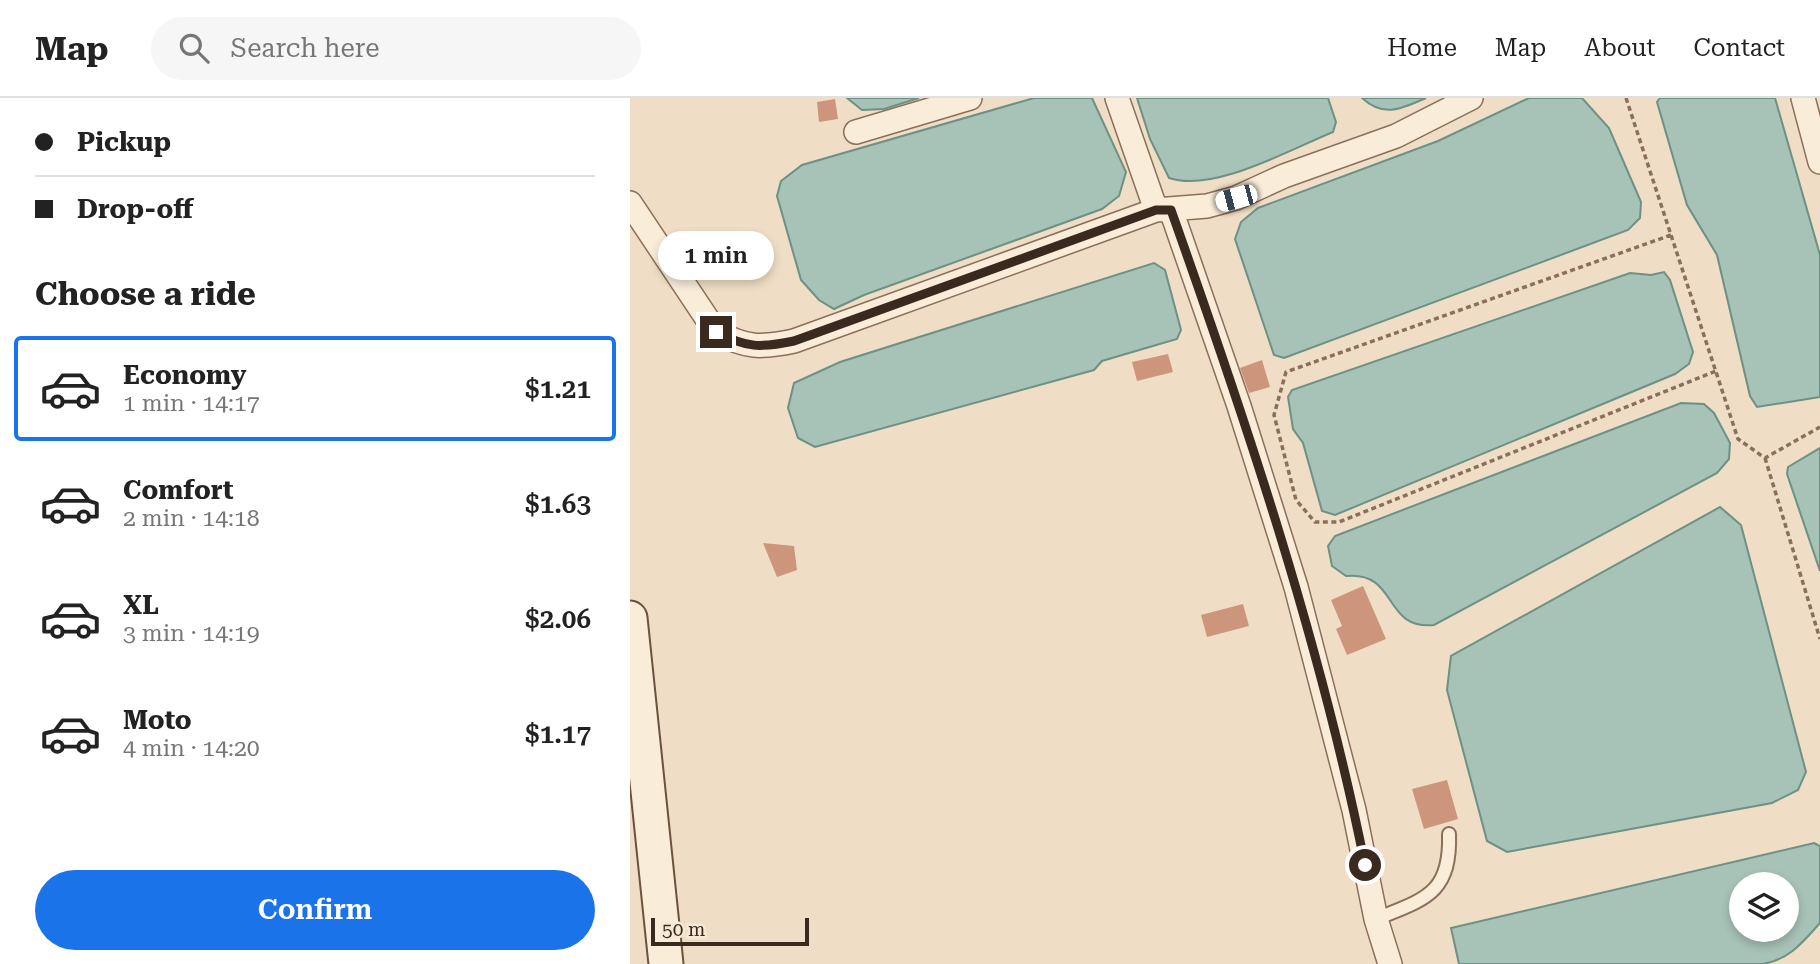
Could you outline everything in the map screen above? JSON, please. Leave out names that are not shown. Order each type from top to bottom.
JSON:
[{"type":"street","points":[[856,132],[970,98]]},
{"type":"street","points":[[1118,98],[1239,406],[1296,587],[1354,810],[1376,919],[1390,964]]},
{"type":"street","points":[[630,203],[716,332],[738,344],[762,348],[794,341],[1163,210],[1207,206],[1236,198],[1284,176],[1396,136],[1471,98]]},
{"type":"street","points":[[1803,98],[1820,162]]},
{"type":"street","points":[[630,618],[666,964]]},
{"type":"lane","points":[[1376,919],[1419,902],[1437,886],[1450,862],[1449,834]]},
{"type":"path","points":[[1626,98],[1738,439],[1765,458],[1820,639]]},
{"type":"path","points":[[1671,235],[1286,372],[1274,415],[1296,500],[1315,522],[1339,522],[1716,371]]},
{"type":"path","points":[[1765,458],[1820,428]]},
{"type":"shaded area","points":[[847,98],[919,98],[884,109],[862,110]]},
{"type":"shaded area","points":[[1034,98],[1092,98],[1126,172],[1119,196],[1102,209],[864,295],[834,309],[819,300],[801,280],[777,196],[781,181],[802,165]]},
{"type":"shaded area","points":[[1137,98],[1328,98],[1336,122],[1333,132],[1251,167],[1207,180],[1187,181],[1169,178],[1150,139]]},
{"type":"shaded area","points":[[1362,98],[1426,98],[1401,108],[1385,110]]},
{"type":"shaded area","points":[[1529,98],[1582,98],[1609,128],[1641,202],[1640,218],[1628,230],[1284,358],[1274,355],[1235,239],[1241,222],[1258,208],[1438,141]]},
{"type":"shaded area","points":[[1660,98],[1775,98],[1820,255],[1820,397],[1757,407],[1750,396],[1717,255],[1687,205],[1657,102]]},
{"type":"shaded area","points":[[1154,263],[1165,270],[1181,330],[1177,339],[1102,361],[1094,370],[815,447],[798,438],[788,408],[794,383],[840,362]]},
{"type":"shaded area","points":[[1664,272],[1670,280],[1693,352],[1689,364],[1675,374],[1335,515],[1322,511],[1303,443],[1293,429],[1288,397],[1292,390],[1630,273],[1651,275]]},
{"type":"shaded area","points":[[1681,403],[1704,404],[1714,413],[1730,443],[1729,459],[1717,473],[1434,625],[1417,624],[1406,619],[1375,582],[1363,577],[1346,576],[1332,566],[1328,546],[1335,536]]},
{"type":"shaded area","points":[[1820,448],[1820,571],[1787,474],[1788,467]]},
{"type":"shaded area","points":[[1720,507],[1741,525],[1806,772],[1798,790],[1772,803],[1507,852],[1487,841],[1447,690],[1451,656]]},
{"type":"shaded area","points":[[1814,843],[1820,846],[1820,923],[1788,954],[1772,962],[1459,964],[1451,928]]},
{"type":"building","points":[[835,99],[838,119],[819,122],[817,102]]},
{"type":"building","points":[[1168,354],[1173,372],[1137,381],[1132,362]]},
{"type":"building","points":[[1262,360],[1270,387],[1249,393],[1240,368]]},
{"type":"building","points":[[763,543],[794,546],[797,570],[777,577]]},
{"type":"building","points":[[1363,586],[1386,639],[1347,655],[1336,629],[1342,626],[1331,600]]},
{"type":"building","points":[[1243,604],[1249,626],[1207,637],[1201,615]]},
{"type":"building","points":[[1447,780],[1458,819],[1424,829],[1412,789]]},
{"type":"route","points":[[716,332],[738,344],[762,348],[794,341],[1156,210],[1171,210],[1239,406],[1296,587],[1315,652],[1365,865]]}]
